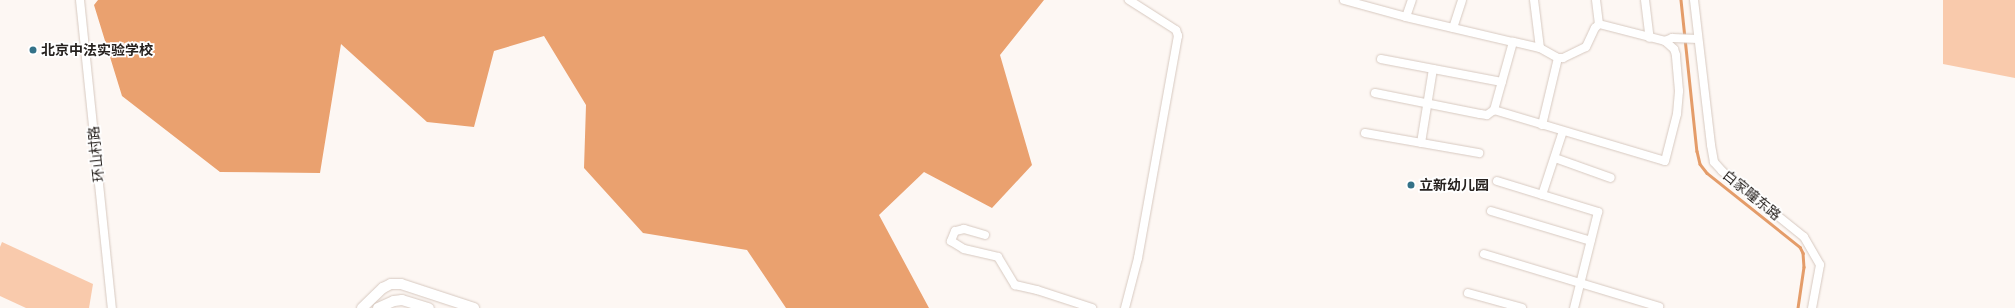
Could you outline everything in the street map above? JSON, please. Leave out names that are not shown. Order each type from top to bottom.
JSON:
[{"type":"main road","points":[[362,308],[383,288],[391,284],[401,284],[474,308]]},
{"type":"main road","points":[[413,302],[407,296],[406,292],[409,288],[417,289]]},
{"type":"main road","points":[[378,308],[394,301],[413,302],[429,308]]},
{"type":"street","name":"环山村路","points":[[80,0],[112,308]]},
{"type":"street","points":[[1125,308],[1138,258],[1178,36],[1176,30],[1129,0]]},
{"type":"street","points":[[1344,0],[1361,2],[1406,17],[1540,48],[1558,58],[1564,58],[1586,47],[1595,28],[1599,24]]},
{"type":"street","points":[[1406,17],[1412,0]]},
{"type":"street","points":[[1453,28],[1462,0]]},
{"type":"street","points":[[1534,0],[1540,48]]},
{"type":"street","points":[[1596,0],[1599,24]]},
{"type":"street","points":[[1645,0],[1650,38]]},
{"type":"street","name":"白家疃东路","points":[[1694,0],[1714,162],[1722,171],[1804,237],[1820,265],[1812,308]]},
{"type":"street","points":[[1494,110],[1664,161],[1678,114],[1679,91],[1676,54],[1665,41],[1599,24]]},
{"type":"street","points":[[1665,41],[1672,38],[1698,39]]},
{"type":"street","points":[[1375,93],[1480,114],[1487,114],[1494,110],[1513,42]]},
{"type":"street","points":[[1542,125],[1558,58]]},
{"type":"street","points":[[1381,59],[1502,82]]},
{"type":"street","points":[[1421,143],[1433,69]]},
{"type":"street","points":[[1542,195],[1563,131]]},
{"type":"street","points":[[1365,134],[1479,153]]},
{"type":"street","points":[[1554,158],[1612,178]]},
{"type":"street","points":[[1497,181],[1598,212],[1574,308]]},
{"type":"street","points":[[1491,211],[1591,241]]},
{"type":"street","points":[[985,235],[964,229],[955,231],[951,241],[964,249],[998,257],[1015,285],[1037,290],[1092,308]]},
{"type":"street","points":[[1484,254],[1660,306]]},
{"type":"street","points":[[1468,293],[1522,308]]},
{"type":"shaded area","points":[[98,0],[1044,0],[1000,55],[1032,165],[992,208],[924,172],[879,215],[929,308],[786,308],[747,250],[643,233],[584,168],[586,105],[544,36],[494,51],[474,127],[427,122],[341,44],[320,173],[220,172],[122,96],[94,5]]},
{"type":"shaded area","points":[[1943,0],[2015,0],[2015,78],[1943,64]]},
{"type":"shaded area","points":[[2,242],[93,284],[89,308],[26,308],[0,296],[0,247]]},
{"type":"waterway","points":[[1681,0],[1697,151],[1700,164],[1707,173],[1800,247],[1803,253],[1804,267],[1798,308]]},
{"type":"place","name":"北京中法实验学校","points":[[33,50]]},
{"type":"place","name":"立新幼儿园","points":[[1411,185]]}]
